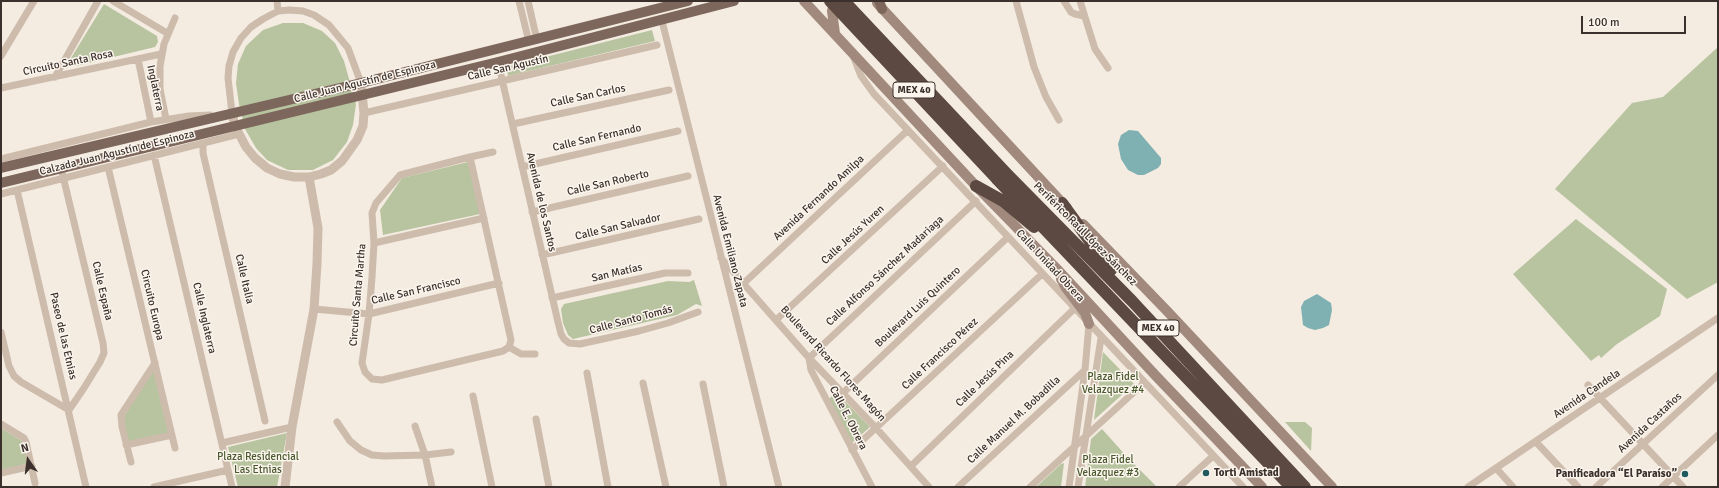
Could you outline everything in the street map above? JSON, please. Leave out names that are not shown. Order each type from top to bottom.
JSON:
[{"type":"highway","name":"Periférico Raúl López Sánchez","points":[[830,1],[1002,176],[1132,301],[1305,487]]},
{"type":"highway","name":"Periférico Raúl López Sánchez","points":[[844,1],[1083,268],[1291,487]]},
{"type":"highway","points":[[976,186],[1003,201],[1083,268]]},
{"type":"highway","points":[[1062,203],[1132,301]]},
{"type":"main road","name":"Calle Juan Agustín de Espinoza","points":[[1,168],[361,83],[688,1]]},
{"type":"main road","name":"Calle Juan Agustín de Espinoza","points":[[1,183],[62,173],[237,130],[363,94],[662,21],[734,1]]},
{"type":"main road","points":[[804,1],[976,186],[1057,269],[1262,487]]},
{"type":"main road","points":[[835,1],[832,11],[836,35]]},
{"type":"main road","points":[[640,13],[662,21],[674,4]]},
{"type":"main road","points":[[878,4],[1062,203],[1168,312],[1332,487]]},
{"type":"main road","points":[[1057,269],[1066,288],[1085,313],[1089,324]]},
{"type":"street","points":[[1,56],[34,1]]},
{"type":"street","points":[[55,77],[98,1]]},
{"type":"street","points":[[113,1],[167,33]]},
{"type":"street","points":[[277,1],[278,11]]},
{"type":"street","points":[[519,1],[533,41]]},
{"type":"street","points":[[528,1],[533,41]]},
{"type":"street","points":[[1016,1],[1034,67],[1046,97],[1059,120]]},
{"type":"street","points":[[1064,1],[1072,12],[1084,16]]},
{"type":"street","points":[[1080,1],[1095,49],[1108,68]]},
{"type":"street","points":[[278,11],[303,11],[314,15],[329,25],[348,48],[361,83],[364,113],[362,126],[357,140],[342,161],[332,170],[309,177],[294,177],[280,174],[267,168],[255,158],[228,114],[229,66],[234,52],[241,38],[251,27],[278,11]]},
{"type":"street","name":"Inglaterra","points":[[166,119],[160,89],[161,54],[167,33],[175,18]]},
{"type":"street","name":"Avenida Emiliano Zapata","points":[[662,21],[779,487]]},
{"type":"street","name":"Calle San Agustín","points":[[364,113],[656,45]]},
{"type":"street","name":"Calle Unidad Obrera","points":[[852,52],[861,76],[868,86],[976,201],[1101,338],[1243,487]]},
{"type":"street","name":"Circuito Santa Rosa","points":[[2,88],[161,54]]},
{"type":"street","name":"Inglaterra","points":[[138,59],[151,122]]},
{"type":"street","name":"Avenida de los Santos","points":[[498,62],[561,334],[570,343]]},
{"type":"street","name":"Calle San Carlos","points":[[513,124],[669,90]]},
{"type":"street","points":[[1,159],[166,119],[228,114]]},
{"type":"street","name":"Calzada Juan Agustín de Espinoza","points":[[1,194],[17,190],[62,173],[108,167],[204,142],[237,130]]},
{"type":"street","name":"Avenida Fernando Amilpa","points":[[744,283],[908,130]]},
{"type":"street","name":"Calle San Fernando","points":[[522,167],[678,131]]},
{"type":"street","name":"Calle Italia","points":[[204,142],[203,152],[265,421]]},
{"type":"street","name":"Circuito Santa Martha","points":[[493,152],[400,175],[384,193],[374,208],[372,213],[374,243],[369,314],[362,363],[365,372],[372,379],[382,380],[504,351],[510,347]]},
{"type":"street","name":"Calle Inglaterra","points":[[154,154],[232,487]]},
{"type":"street","points":[[470,157],[499,283],[511,340],[510,347],[521,354],[535,354]]},
{"type":"street","name":"Calle Jesús Yuren","points":[[777,319],[943,166]]},
{"type":"street","name":"Circuito Europa","points":[[108,167],[175,448]]},
{"type":"street","name":"Calle España","points":[[62,173],[104,352],[88,382],[69,410]]},
{"type":"street","name":"Calle San Roberto","points":[[532,212],[688,176]]},
{"type":"street","points":[[285,487],[292,427],[314,308],[318,228],[309,177]]},
{"type":"street","name":"Paseo de las Etnias","points":[[17,190],[86,487]]},
{"type":"street","name":"Calle Alfonso Sánchez Madariaga","points":[[809,358],[976,201]]},
{"type":"street","points":[[374,243],[484,218]]},
{"type":"street","name":"Calle San Salvador","points":[[542,255],[700,219]]},
{"type":"street","name":"Boulevard Luis Quintero","points":[[843,393],[1008,237]]},
{"type":"street","name":"Boulevard Ricardo Flores Magón","points":[[720,256],[777,319],[809,358],[876,428],[929,487]]},
{"type":"street","name":"San Matías","points":[[552,298],[665,273],[688,273]]},
{"type":"street","name":"Calle Francisco Pérez","points":[[852,450],[1042,274]]},
{"type":"street","name":"Calle San Francisco","points":[[314,308],[369,314],[499,283]]},
{"type":"street","name":"Calle Jesús Pina","points":[[911,466],[1074,309]]},
{"type":"street","name":"Calle Santo Tomás","points":[[570,343],[580,344],[639,331],[698,312]]},
{"type":"street","name":"Avenida Candela","points":[[1468,487],[1718,318]]},
{"type":"street","points":[[1069,487],[1089,324]]},
{"type":"street","points":[[1,332],[9,366],[14,376],[21,382],[69,410]]},
{"type":"street","points":[[1078,487],[1101,338]]},
{"type":"street","name":"Calle E. Obrera","points":[[809,358],[811,370],[872,487]]},
{"type":"street","points":[[130,462],[122,427],[121,414],[155,363]]},
{"type":"street","name":"Calle Manuel M. Bobadilla","points":[[958,487],[1084,370]]},
{"type":"street","points":[[586,373],[608,487]]},
{"type":"street","name":"Avenida Castaños","points":[[1596,487],[1718,375]]},
{"type":"street","points":[[643,383],[666,487]]},
{"type":"street","points":[[1030,487],[1086,434],[1144,383]]},
{"type":"street","points":[[704,384],[724,487]]},
{"type":"street","points":[[1588,385],[1683,487]]},
{"type":"street","points":[[473,396],[492,487]]},
{"type":"street","points":[[536,419],[549,487]]},
{"type":"street","points":[[337,422],[350,441],[360,450],[372,455],[425,455],[451,452]]},
{"type":"street","points":[[1,424],[24,438],[28,448],[35,483]]},
{"type":"street","points":[[415,426],[425,455],[432,487]]},
{"type":"street","points":[[222,443],[292,427]]},
{"type":"street","points":[[126,445],[172,435]]},
{"type":"street","points":[[1662,487],[1718,435]]},
{"type":"street","points":[[1536,442],[1578,487]]},
{"type":"street","points":[[1179,487],[1213,456]]},
{"type":"street","points":[[1,473],[32,466]]},
{"type":"street","points":[[1496,468],[1513,487]]},
{"type":"street","points":[[154,487],[228,470]]},
{"type":"green space","points":[[104,4],[157,36],[158,42],[155,47],[76,66],[71,58]]},
{"type":"green space","points":[[283,23],[303,23],[322,31],[335,43],[344,61],[356,104],[353,125],[347,142],[333,160],[313,170],[288,170],[267,160],[256,148],[245,129],[239,104],[236,83],[238,64],[246,46],[263,30]]},
{"type":"green space","points":[[652,30],[655,41],[508,76],[506,67]]},
{"type":"green space","points":[[1718,47],[1718,282],[1687,299],[1555,189],[1632,103],[1663,97]]},
{"type":"green space","points":[[468,162],[480,214],[383,235],[380,210],[402,178]]},
{"type":"green space","points":[[1576,219],[1667,289],[1660,316],[1617,344],[1601,358],[1599,355],[1591,361],[1513,274]]},
{"type":"green space","points":[[694,280],[702,306],[696,304],[677,315],[573,339],[568,335],[563,323],[561,309],[564,304],[668,281],[689,282]]},
{"type":"green space","name":"Plaza Fidel Velazquez #4","points":[[1103,352],[1134,384],[1094,420]]},
{"type":"green space","points":[[154,369],[169,433],[128,442],[123,418]]},
{"type":"green space","points":[[836,392],[870,427],[852,443],[828,400]]},
{"type":"green space","points":[[1285,422],[1305,422],[1312,428],[1311,451]]},
{"type":"green space","points":[[1,428],[22,441],[29,463],[1,471]]},
{"type":"green space","name":"Plaza Fidel Velazquez #3","points":[[1102,429],[1157,487],[1085,487],[1091,439]]},
{"type":"green space","name":"Plaza Residencial Las Etnias","points":[[287,433],[277,487],[238,487],[228,447]]},
{"type":"green space","points":[[1064,463],[1061,487],[1036,487],[1061,464]]},
{"type":"water","points":[[1129,130],[1138,131],[1161,158],[1161,164],[1158,168],[1144,175],[1138,175],[1128,170],[1121,159],[1118,144],[1121,135]]},
{"type":"water","points":[[1317,294],[1331,303],[1332,310],[1329,325],[1315,330],[1303,325],[1301,307],[1304,301]]},
{"type":"place","name":"Torti Amistad","points":[[1206,473]]},
{"type":"place","name":"Panificadora “El Paraíso”","points":[[1685,474]]}]
